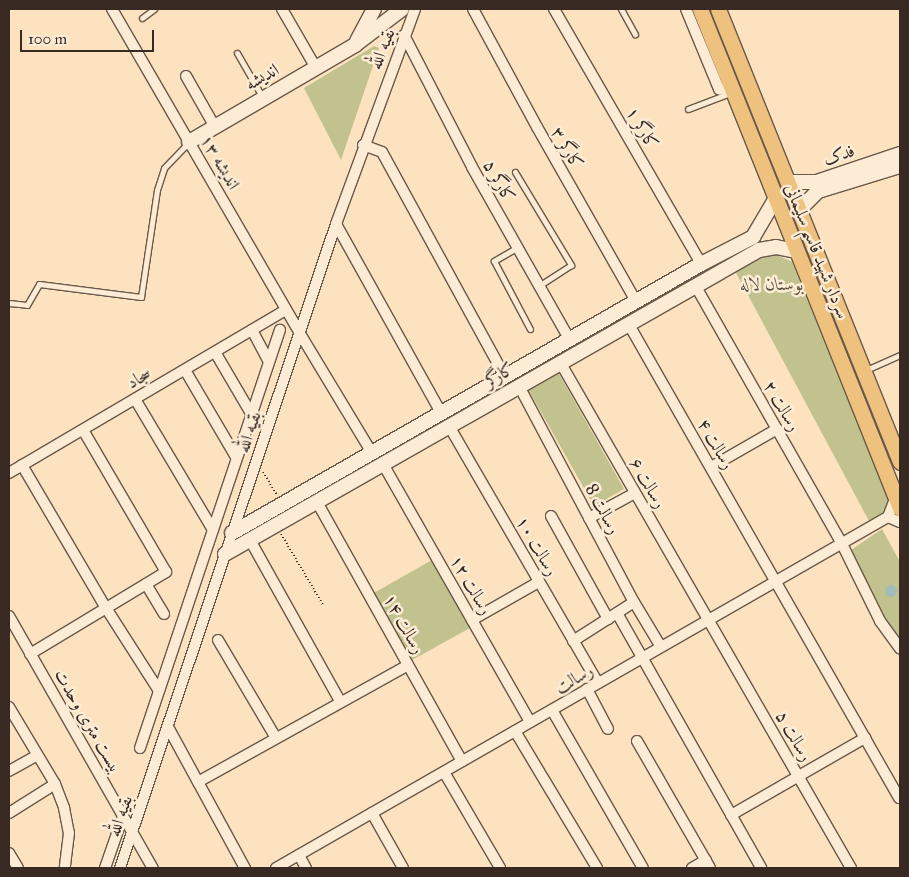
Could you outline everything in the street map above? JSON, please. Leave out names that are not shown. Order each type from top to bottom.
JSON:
[{"type":"main road","name":"سردار شهید قاسم سلیمانی","points":[[700,9],[898,502]]},
{"type":"main road","points":[[718,9],[900,462]]},
{"type":"street","name":"اندیشه ۱۳","points":[[112,9],[286,310],[372,453]]},
{"type":"street","points":[[282,9],[316,68]]},
{"type":"street","points":[[355,45],[374,9]]},
{"type":"street","name":"اندیشه","points":[[189,142],[355,45],[402,9]]},
{"type":"street","name":"بقیه الله","points":[[120,868],[363,145],[415,9]]},
{"type":"street","name":"کارگر ۳","points":[[473,9],[537,127],[636,301]]},
{"type":"street","name":"کارگر ۱","points":[[554,9],[701,264]]},
{"type":"street","points":[[686,9],[719,89],[733,92]]},
{"type":"street","name":"کارگر ۵","points":[[404,35],[472,167],[570,340]]},
{"type":"street","points":[[186,76],[215,127]]},
{"type":"street","points":[[363,145],[382,152],[505,376]]},
{"type":"street","name":"فدک","points":[[798,211],[817,186],[900,154]]},
{"type":"street","name":"فدک","points":[[788,182],[817,186],[900,166]]},
{"type":"street","points":[[758,250],[759,242],[753,236],[776,198]]},
{"type":"street","points":[[336,224],[441,413]]},
{"type":"street","name":"کارگر","points":[[232,533],[753,236]]},
{"type":"street","name":"کارگر","points":[[225,554],[758,250],[776,247],[797,251]]},
{"type":"street","name":"رسالت ۲","points":[[695,285],[842,544],[880,621],[900,649]]},
{"type":"street","name":"سجاد","points":[[9,473],[286,310]]},
{"type":"street","name":"رسالت ۴","points":[[628,323],[899,798]]},
{"type":"street","points":[[597,324],[604,337]]},
{"type":"street","points":[[252,330],[269,362]]},
{"type":"street","name":"بقیه الله","points":[[140,748],[280,330]]},
{"type":"street","points":[[215,352],[252,415]]},
{"type":"street","name":"رسالت ۶","points":[[560,362],[707,621]]},
{"type":"street","points":[[186,370],[236,457]]},
{"type":"street","name":"رسالت 8","points":[[519,386],[634,602],[661,647]]},
{"type":"street","points":[[135,399],[213,530]]},
{"type":"street","name":"رسالت ۱۰","points":[[449,426],[598,683]]},
{"type":"street","points":[[711,467],[776,428]]},
{"type":"street","points":[[30,654],[166,572],[83,430]]},
{"type":"street","name":"رسالت ۱۲","points":[[383,464],[530,722]]},
{"type":"street","points":[[22,465],[106,608],[159,691]]},
{"type":"street","points":[[589,518],[635,493]]},
{"type":"street","name":"رسالت ۱۴","points":[[317,502],[462,761]]},
{"type":"street","points":[[898,502],[888,517],[900,522]]},
{"type":"street","points":[[551,516],[608,619]]},
{"type":"street","name":"رسالت","points":[[276,868],[888,517]]},
{"type":"street","points":[[250,540],[340,701]]},
{"type":"street","points":[[472,620],[539,582]]},
{"type":"street","points":[[146,584],[164,614]]},
{"type":"street","points":[[573,641],[634,602]]},
{"type":"street","points":[[617,613],[762,868]]},
{"type":"street","name":"بیست متری وحدت","points":[[9,616],[153,868]]},
{"type":"street","name":"رسالت ۵","points":[[707,621],[851,868]]},
{"type":"street","points":[[218,640],[276,738]]},
{"type":"street","points":[[198,782],[340,701],[408,665]]},
{"type":"street","points":[[588,689],[608,729]]},
{"type":"street","points":[[9,707],[36,756],[55,784],[64,808],[69,833],[64,868]]},
{"type":"street","points":[[552,710],[643,868]]},
{"type":"street","points":[[168,727],[245,868]]},
{"type":"street","points":[[515,731],[597,868]]},
{"type":"street","points":[[731,815],[865,738]]},
{"type":"street","points":[[637,742],[708,864],[692,868]]},
{"type":"street","points":[[9,771],[36,756]]},
{"type":"street","points":[[444,772],[500,868]]},
{"type":"street","points":[[9,813],[55,784]]},
{"type":"street","points":[[372,813],[403,868]]},
{"type":"street","points":[[105,868],[123,816]]},
{"type":"street","points":[[9,853],[18,868]]},
{"type":"street","points":[[299,855],[306,868]]},
{"type":"lane","points":[[142,18],[154,9]]},
{"type":"lane","points":[[621,9],[635,34]]},
{"type":"lane","points":[[237,53],[263,98]]},
{"type":"lane","points":[[688,109],[733,92]]},
{"type":"lane","points":[[9,303],[27,305],[39,284],[141,297],[157,190],[164,168],[189,142]]},
{"type":"lane","points":[[515,172],[571,265],[539,286]]},
{"type":"lane","points":[[518,248],[494,261],[530,329]]},
{"type":"lane","points":[[864,371],[900,355]]},
{"type":"path","points":[[257,460],[282,505]]},
{"type":"path","points":[[276,525],[323,605]]},
{"type":"green space","points":[[374,46],[379,48],[341,160],[304,88]]},
{"type":"green space","name":"بوستان لاله","points":[[760,254],[777,255],[792,262],[888,499],[885,511],[869,521],[734,269]]},
{"type":"green space","points":[[558,372],[624,489],[594,506],[528,389]]},
{"type":"green space","points":[[882,529],[900,562],[900,644],[898,645],[851,550]]},
{"type":"green space","points":[[432,560],[470,628],[403,665],[365,598]]},
{"type":"water","points":[[891,585],[897,591],[891,597],[885,591]]}]
